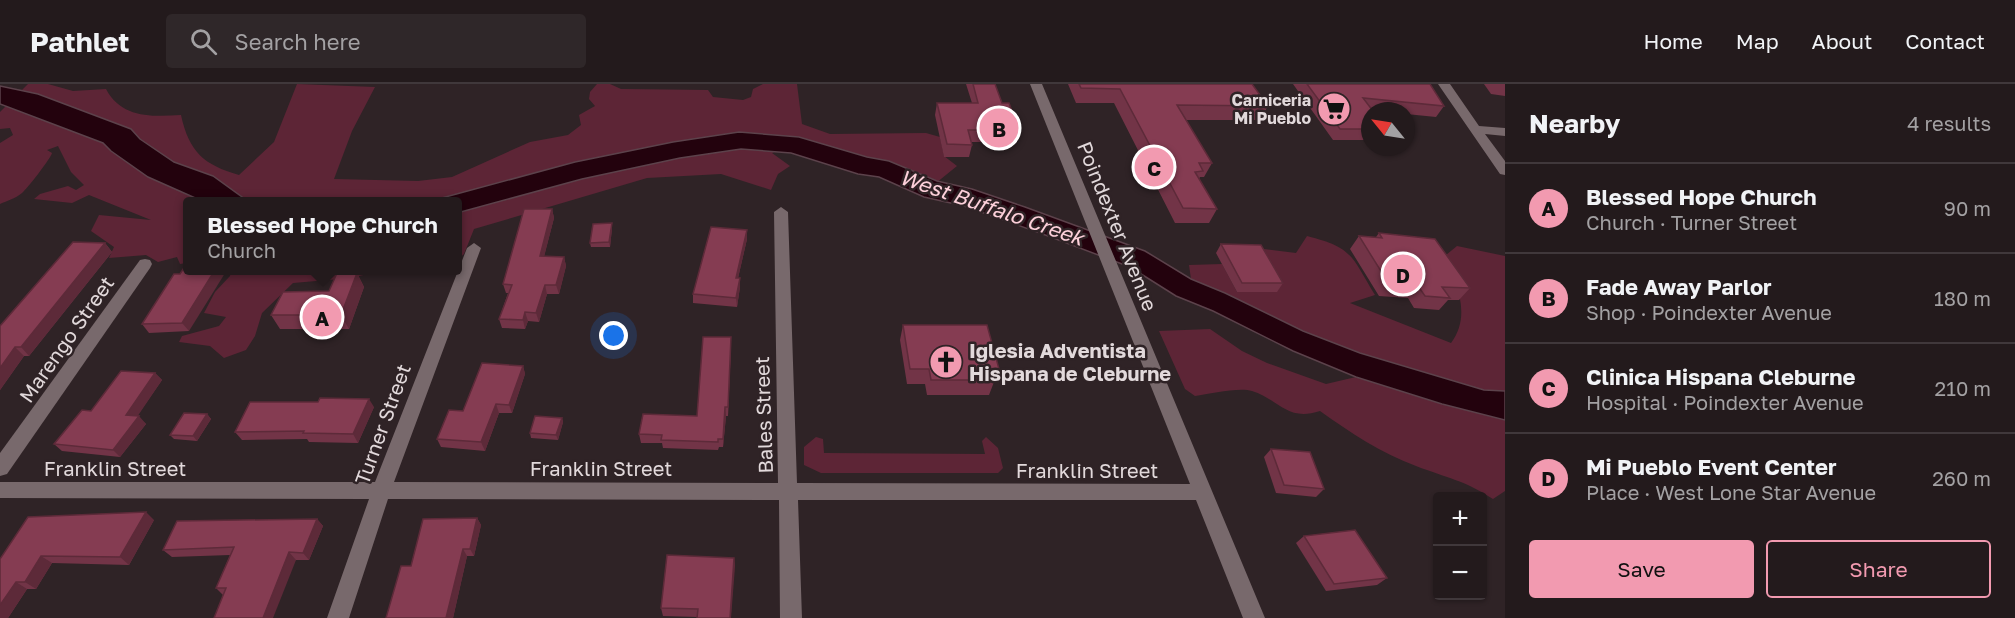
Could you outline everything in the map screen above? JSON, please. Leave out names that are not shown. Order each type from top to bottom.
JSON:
[{"type":"street","name":"Poindexter Avenue","points":[[1036,84],[1254,618]]},
{"type":"street","points":[[1444,84],[1505,171]]},
{"type":"street","points":[[1476,129],[1505,132]]},
{"type":"street","name":"Bales Street","points":[[781,212],[791,618]]},
{"type":"street","name":"Turner Street","points":[[338,618],[381,491],[474,248]]},
{"type":"street","name":"Marengo Street","points":[[0,468],[145,264]]},
{"type":"street","name":"Franklin Street","points":[[0,490],[1202,492]]},
{"type":"shaded area","points":[[28,84],[48,84],[73,91],[106,89],[120,106],[138,114],[181,115],[189,139],[200,155],[216,167],[239,175],[274,142],[297,84],[375,87],[352,131],[334,179],[418,181],[452,177],[530,142],[568,135],[581,125],[579,115],[595,106],[589,99],[590,92],[597,84],[610,84],[621,89],[708,90],[713,97],[743,100],[751,97],[753,89],[763,84],[797,84],[802,124],[830,134],[926,133],[940,137],[944,156],[957,166],[936,183],[783,148],[772,153],[790,166],[778,174],[771,190],[721,174],[647,178],[474,229],[462,256],[462,197],[183,197],[183,264],[180,264],[177,257],[158,262],[146,255],[109,258],[114,247],[91,231],[99,215],[151,220],[89,195],[72,203],[34,199],[40,194],[68,186],[76,190],[84,185],[71,172],[58,146],[47,150],[52,153],[51,156],[25,190],[0,204],[0,143],[13,135],[10,128],[0,129],[0,112]]},
{"type":"shaded area","points":[[1307,236],[1334,245],[1350,255],[1355,262],[1375,295],[1350,303],[1451,343],[1457,332],[1461,310],[1458,288],[1446,255],[1457,246],[1505,256],[1505,391],[1484,390],[1370,356],[1290,325],[1191,279],[1189,265],[1222,264],[1237,292],[1277,291],[1264,249],[1296,253]]},
{"type":"shaded area","points":[[363,275],[293,283],[262,313],[255,336],[246,350],[224,358],[210,346],[179,342],[182,336],[219,326],[226,317],[204,313],[215,292],[230,276]]},
{"type":"shaded area","points":[[1210,329],[1242,351],[1267,363],[1326,384],[1356,377],[1442,404],[1505,420],[1505,491],[1493,499],[1487,495],[1487,492],[1481,492],[1464,483],[1403,461],[1366,442],[1320,411],[1309,414],[1291,412],[1262,395],[1246,390],[1195,396],[1185,389],[1159,331]]},
{"type":"shaded area","points":[[816,437],[823,439],[824,453],[985,454],[982,441],[986,437],[998,448],[1003,468],[998,473],[821,473],[804,465],[804,447]]},
{"type":"water","points":[[0,86],[38,94],[131,129],[140,139],[174,162],[213,176],[242,197],[193,197],[148,177],[103,143],[0,104]]},
{"type":"water","name":"West Buffalo Creek","points":[[739,132],[799,137],[867,157],[889,161],[937,181],[972,189],[1145,251],[1191,279],[1303,331],[1360,353],[1484,390],[1505,391],[1505,420],[1442,404],[1356,377],[1293,351],[1213,311],[1176,296],[1130,267],[1048,236],[964,206],[924,197],[879,177],[858,174],[791,153],[741,149],[680,158],[582,179],[462,212],[462,197],[446,197],[575,162],[673,142]]},
{"type":"building","points":[[973,84],[995,84],[1002,103],[1009,103],[1019,130],[968,130],[972,145],[947,144],[937,103],[978,103]]},
{"type":"building","points":[[1079,84],[1252,84],[1268,106],[1177,105],[1212,163],[1199,163],[1203,171],[1195,172],[1217,209],[1183,208],[1120,89],[1081,88]]},
{"type":"building","points":[[1307,84],[1430,84],[1444,106],[1363,98],[1366,102],[1361,102],[1361,129],[1340,129]]},
{"type":"building","points":[[524,209],[552,209],[540,256],[564,257],[556,285],[545,285],[536,313],[525,312],[523,320],[499,319],[512,285],[503,284]]},
{"type":"building","points":[[612,223],[609,242],[590,243],[593,224]]},
{"type":"building","points":[[711,227],[747,230],[736,278],[740,278],[736,298],[693,294]]},
{"type":"building","points":[[1379,233],[1435,239],[1470,288],[1442,287],[1450,298],[1425,296],[1418,286],[1389,284],[1359,236],[1382,238]]},
{"type":"building","points":[[73,242],[105,243],[21,347],[15,347],[0,368],[0,326]]},
{"type":"building","points":[[1221,244],[1261,245],[1283,283],[1242,283]]},
{"type":"building","points":[[183,269],[183,275],[212,275],[182,323],[142,324],[174,274],[180,274]]},
{"type":"building","points":[[336,275],[356,275],[341,315],[271,315],[283,292],[329,291]]},
{"type":"building","name":"Iglesia Adventista Hispana de Cleburne","points":[[903,325],[987,325],[999,369],[992,369],[995,380],[931,380],[929,369],[910,369]]},
{"type":"building","points":[[703,337],[731,337],[728,407],[725,407],[723,439],[718,439],[718,442],[661,440],[662,435],[639,434],[643,414],[697,416]]},
{"type":"building","points":[[482,363],[523,366],[509,405],[496,404],[481,442],[437,439],[449,410],[463,411]]},
{"type":"building","points":[[121,371],[155,373],[126,415],[139,416],[113,450],[54,444],[82,410],[91,411]]},
{"type":"building","points":[[320,398],[369,399],[353,434],[303,433],[304,431],[235,432],[250,402],[318,402]]},
{"type":"building","points":[[184,413],[207,414],[193,436],[170,435]]},
{"type":"building","points":[[535,416],[562,418],[556,435],[530,433]]},
{"type":"building","points":[[1271,449],[1310,452],[1324,489],[1284,485]]},
{"type":"building","points":[[146,512],[120,557],[41,556],[25,582],[16,582],[0,605],[0,559],[28,517]]},
{"type":"building","points":[[477,518],[470,549],[463,549],[446,618],[386,618],[401,566],[411,566],[423,519]]},
{"type":"building","points":[[317,519],[303,553],[289,552],[263,618],[214,618],[226,588],[216,588],[234,547],[163,550],[177,521]]},
{"type":"building","points":[[1355,530],[1387,578],[1334,584],[1304,536]]},
{"type":"building","points":[[667,555],[734,558],[730,618],[697,618],[698,609],[661,608]]},
{"type":"place","name":"Carniceria Mi Pueblo","points":[[1334,109]]},
{"type":"place","name":"Fade Away Parlor","points":[[999,128]]},
{"type":"place","name":"Clinica Hispana Cleburne","points":[[1154,167]]},
{"type":"place","name":"Mi Pueblo Event Center","points":[[1403,274]]},
{"type":"place","name":"Blessed Hope Church","points":[[322,317]]},
{"type":"place","name":"Iglesia Adventista Hispana de Cleburne","points":[[946,362]]}]
